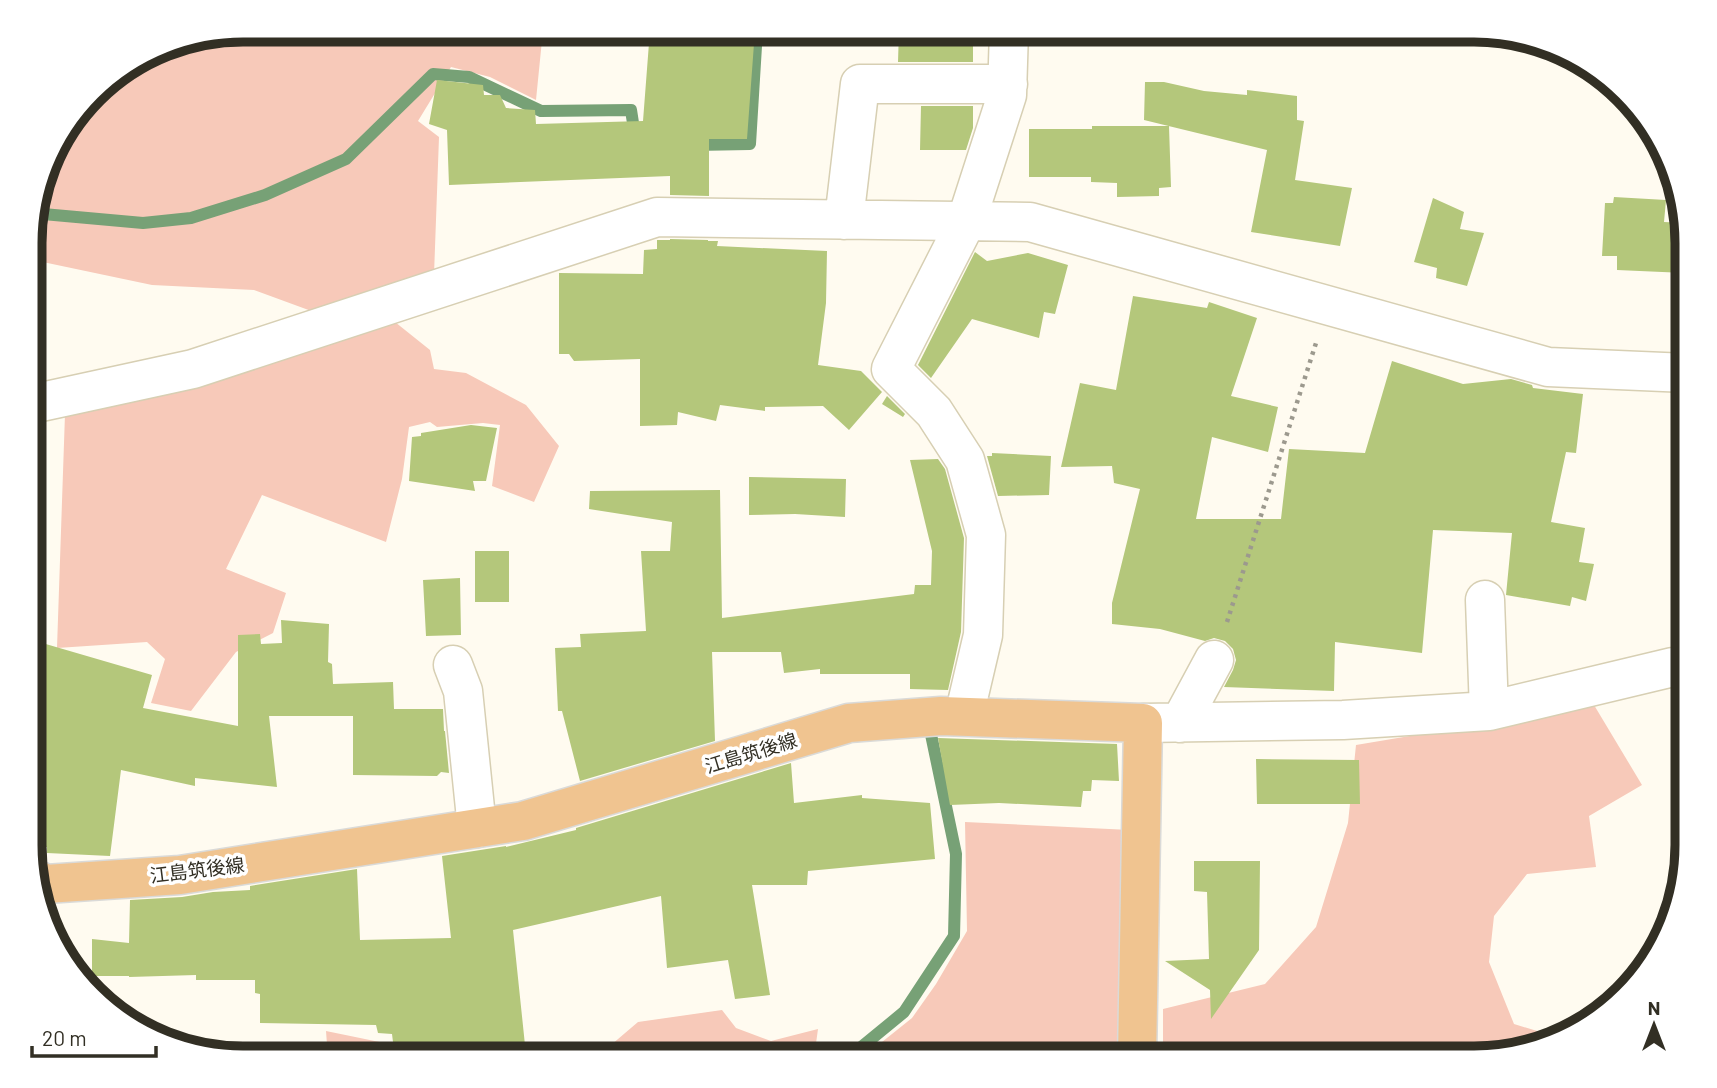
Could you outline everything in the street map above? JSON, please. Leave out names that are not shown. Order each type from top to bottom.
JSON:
[{"type":"main road","name":"江島筑後線","points":[[46,884],[180,874],[523,821],[849,723],[964,716],[1161,723]]},
{"type":"main road","points":[[1138,1046],[1161,723]]},
{"type":"street","points":[[964,716],[983,635],[986,535],[965,460],[934,412],[891,369],[966,222],[1007,95],[1009,42]]},
{"type":"street","points":[[845,220],[860,84],[1008,84]]},
{"type":"street","points":[[42,402],[193,369],[657,217],[1030,222],[1548,368],[1675,373]]},
{"type":"street","points":[[1485,600],[1489,712]]},
{"type":"street","points":[[1161,723],[1214,660]]},
{"type":"street","points":[[453,665],[463,691],[477,828]]},
{"type":"street","points":[[1161,723],[1343,720],[1489,712],[1675,667]]},
{"type":"path","points":[[1214,660],[1328,306]]},
{"type":"shaded area","points":[[243,42],[542,42],[536,100],[490,77],[451,67],[418,121],[439,137],[434,275],[314,312],[254,290],[152,285],[42,262],[44,217],[49,191],[63,154],[83,121],[101,101],[142,69],[166,57],[204,46]]},
{"type":"shaded area","points":[[395,322],[430,350],[434,369],[466,373],[526,405],[559,446],[534,502],[492,486],[500,425],[483,423],[437,427],[430,422],[409,427],[402,479],[386,542],[262,495],[226,569],[286,593],[273,633],[236,652],[191,711],[151,703],[165,659],[147,642],[57,648],[65,414]]},
{"type":"shaded area","points":[[1594,705],[1642,785],[1589,816],[1596,867],[1527,874],[1494,916],[1489,962],[1514,1024],[1544,1033],[1487,1046],[1163,1046],[1163,1009],[1265,984],[1316,927],[1348,823],[1356,745]]},
{"type":"shaded area","points":[[965,822],[1130,830],[1123,1046],[877,1046],[912,1018],[936,984],[967,931]]},
{"type":"shaded area","points":[[722,1010],[736,1028],[771,1041],[818,1029],[816,1046],[602,1046],[611,1045],[638,1022]]},
{"type":"shaded area","points":[[326,1031],[399,1046],[327,1046]]},
{"type":"building","points":[[649,42],[754,42],[747,139],[709,139],[709,196],[670,195],[670,176],[449,185],[447,130],[429,124],[437,80],[483,85],[484,95],[500,95],[506,108],[535,110],[536,124],[643,121]]},
{"type":"building","points":[[899,42],[973,42],[973,62],[898,62]]},
{"type":"building","points":[[1145,82],[1164,82],[1204,91],[1247,95],[1247,90],[1297,96],[1297,120],[1304,121],[1295,180],[1352,188],[1340,246],[1251,232],[1267,150],[1144,120]]},
{"type":"building","points":[[921,106],[973,106],[973,128],[966,150],[920,150]]},
{"type":"building","points":[[1092,126],[1169,126],[1171,187],[1159,188],[1159,196],[1117,197],[1117,183],[1091,182],[1091,177],[1029,177],[1029,129],[1092,129]]},
{"type":"building","points":[[1614,197],[1666,200],[1664,222],[1674,222],[1675,230],[1675,273],[1617,270],[1617,256],[1602,256],[1605,203],[1613,203]]},
{"type":"building","points":[[1433,198],[1464,212],[1460,229],[1484,233],[1467,286],[1436,278],[1437,268],[1414,262]]},
{"type":"building","points":[[657,240],[718,241],[717,246],[827,251],[826,303],[818,365],[861,371],[882,392],[849,430],[823,406],[765,407],[765,411],[720,405],[716,421],[678,412],[677,425],[640,426],[640,359],[574,361],[569,354],[559,354],[559,273],[643,274],[644,250],[657,249]]},
{"type":"building","points":[[975,252],[987,261],[1028,253],[1068,265],[1055,314],[1044,312],[1039,338],[972,319],[931,378],[918,365]]},
{"type":"building","points":[[1133,296],[1207,308],[1209,302],[1257,318],[1231,396],[1278,407],[1268,452],[1212,437],[1196,519],[1281,519],[1289,449],[1365,453],[1392,361],[1463,384],[1511,379],[1532,385],[1533,388],[1583,394],[1576,453],[1566,452],[1551,522],[1585,528],[1579,562],[1594,564],[1586,601],[1572,597],[1570,606],[1506,595],[1512,533],[1433,530],[1422,653],[1335,642],[1334,691],[1224,687],[1236,660],[1233,649],[1225,641],[1214,638],[1205,641],[1160,629],[1112,624],[1112,603],[1140,489],[1114,483],[1112,466],[1061,467],[1080,383],[1116,390]]},
{"type":"building","points":[[887,396],[905,414],[903,417],[882,404]]},
{"type":"building","points":[[471,425],[497,428],[486,481],[473,481],[475,491],[409,481],[412,437],[421,436],[421,433]]},
{"type":"building","points":[[992,453],[1051,456],[1049,495],[998,496],[987,456],[992,456]]},
{"type":"building","points":[[938,459],[945,469],[964,538],[961,632],[948,690],[910,689],[910,674],[820,674],[820,669],[784,673],[781,652],[712,652],[715,741],[580,781],[562,711],[558,711],[555,648],[581,647],[580,634],[646,631],[641,551],[670,551],[672,522],[589,509],[590,491],[720,490],[722,618],[914,594],[915,585],[931,585],[932,551],[910,460]]},
{"type":"building","points":[[749,477],[846,479],[845,517],[749,515]]},
{"type":"building","points":[[475,551],[509,551],[509,602],[475,602]]},
{"type":"building","points":[[460,578],[461,635],[426,636],[423,580]]},
{"type":"building","points":[[281,620],[329,624],[328,662],[332,664],[333,684],[393,682],[394,709],[443,709],[449,773],[441,772],[437,776],[353,775],[353,716],[269,716],[277,787],[195,778],[195,786],[121,770],[110,856],[47,853],[47,847],[42,845],[42,643],[152,675],[143,708],[238,726],[238,635],[260,634],[261,644],[282,643]]},
{"type":"building","points":[[938,738],[1117,744],[1119,781],[1092,780],[1091,791],[1083,791],[1081,807],[999,803],[950,805]]},
{"type":"building","points":[[1256,759],[1359,760],[1360,804],[1257,804]]},
{"type":"building","points":[[791,763],[794,803],[862,795],[862,798],[930,803],[935,859],[808,871],[807,885],[752,885],[770,995],[735,999],[728,960],[667,968],[661,896],[513,930],[525,1045],[423,1046],[421,1042],[393,1042],[392,1034],[378,1033],[376,1025],[260,1023],[260,994],[255,993],[255,980],[196,980],[196,975],[92,976],[92,939],[129,943],[130,900],[250,890],[250,886],[357,869],[360,940],[451,938],[442,856],[506,847]]},
{"type":"building","points":[[1194,861],[1260,861],[1259,950],[1211,1019],[1210,990],[1165,961],[1209,959],[1207,892],[1194,891]]},
{"type":"waterway","points":[[694,145],[750,144],[756,42]]},
{"type":"waterway","points":[[45,214],[143,223],[191,218],[265,195],[346,159],[433,74],[469,77],[541,111],[631,110],[635,136]]},
{"type":"waterway","points":[[863,1046],[904,1012],[954,936],[956,854],[929,725]]}]
